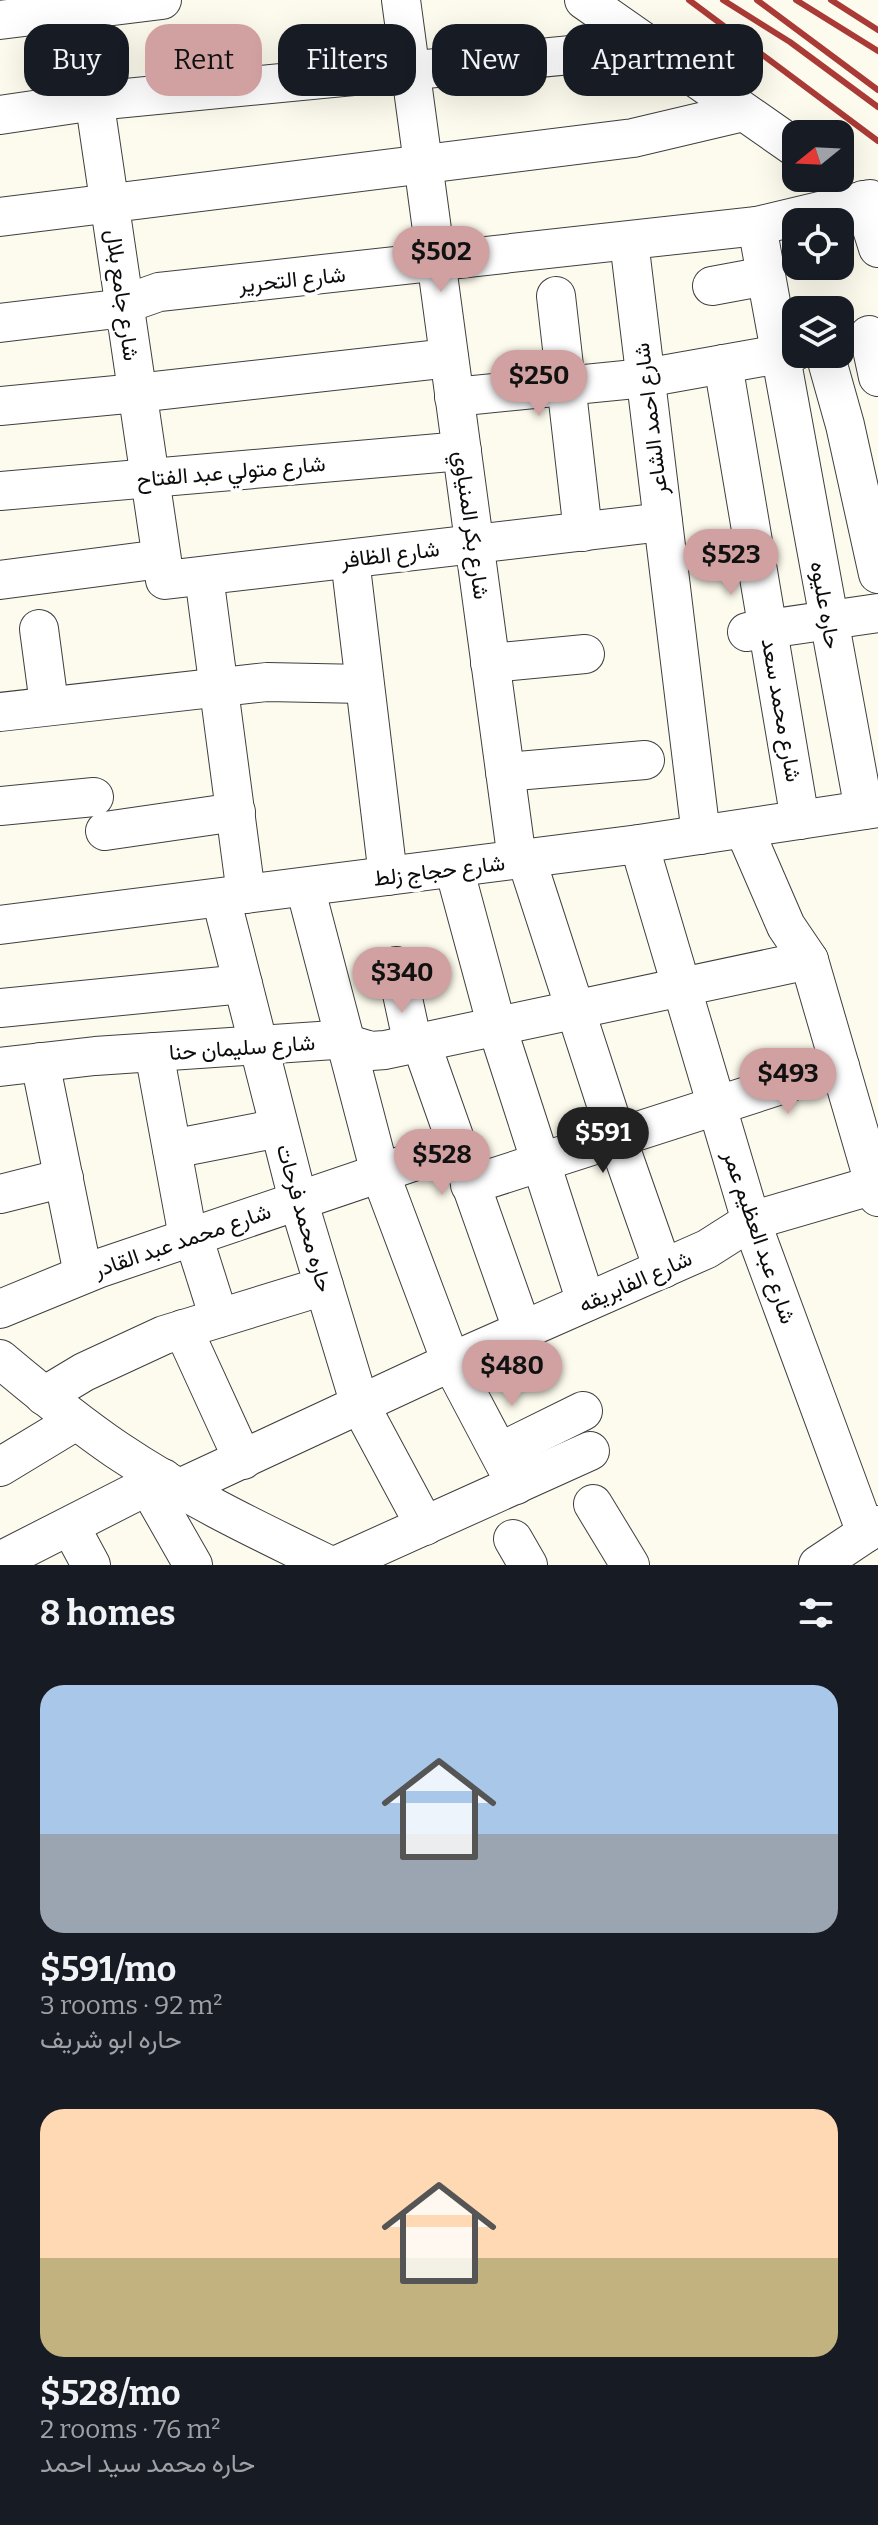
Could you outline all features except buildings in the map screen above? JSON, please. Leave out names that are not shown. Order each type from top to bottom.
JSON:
[{"type":"street","points":[[0,20],[162,0]]},
{"type":"street","name":"شارع بكر المنياوي","points":[[401,0],[404,24]]},
{"type":"street","points":[[584,0],[619,24]]},
{"type":"street","name":"شارع جامع بلال","points":[[81,10],[163,569]]},
{"type":"street","points":[[416,70],[563,56]]},
{"type":"street","points":[[0,115],[95,101],[278,84]]},
{"type":"street","name":"شارع بكر المنياوي","points":[[413,96],[505,772],[522,859],[663,1269]]},
{"type":"street","points":[[721,96],[782,138]]},
{"type":"street","points":[[0,217],[633,138],[743,112]]},
{"type":"street","points":[[862,195],[878,248]]},
{"type":"street","name":"شارع التحرير","points":[[0,323],[108,310],[159,292],[757,226],[862,195]]},
{"type":"street","name":"حاره عليوه","points":[[757,226],[766,276],[782,331]]},
{"type":"street","name":"شارع احمد الشاعر","points":[[629,241],[701,835]]},
{"type":"street","points":[[712,286],[766,276]]},
{"type":"street","points":[[556,296],[583,532]]},
{"type":"street","points":[[862,337],[878,377]]},
{"type":"street","points":[[454,397],[645,378],[782,353]]},
{"type":"street","points":[[0,406],[449,358]]},
{"type":"street","name":"شارع محمد سعد","points":[[723,364],[757,631],[800,820]]},
{"type":"street","name":"حاره عليوه","points":[[790,368],[829,621],[871,809]]},
{"type":"street","points":[[829,368],[845,425],[878,574]]},
{"type":"street","name":"شارع متولي عبد الفتاح","points":[[0,491],[462,451]]},
{"type":"street","name":"شارع الظافر","points":[[0,580],[163,569],[204,576],[663,522]]},
{"type":"street","points":[[350,559],[388,876]]},
{"type":"street","points":[[204,576],[236,812],[233,896]]},
{"type":"street","points":[[757,631],[878,613]]},
{"type":"street","points":[[39,629],[49,704]]},
{"type":"street","points":[[490,663],[585,654]]},
{"type":"street","points":[[0,712],[49,704],[267,682],[364,684]]},
{"type":"street","points":[[505,772],[645,760]]},
{"type":"street","points":[[0,806],[99,814],[236,812]]},
{"type":"street","name":"شارع حجاج زلط","points":[[0,925],[639,844],[871,809]]},
{"type":"street","points":[[744,829],[786,926],[809,960],[876,1191]]},
{"type":"street","name":"شارع عبد العظيم عمر","points":[[639,844],[751,1221],[872,1529]]},
{"type":"street","points":[[454,868],[497,1027],[586,1302]]},
{"type":"street","points":[[305,887],[380,1173],[451,1362],[508,1468]]},
{"type":"street","name":"حاره محمد فرحات","points":[[233,896],[243,984],[298,1200],[360,1405],[425,1526]]},
{"type":"street","name":"شارع سليمان حنا","points":[[0,1067],[154,1052],[334,1040],[371,1051],[417,1044],[809,960]]},
{"type":"street","points":[[396,966],[417,1044],[522,1329]]},
{"type":"street","points":[[0,1008],[243,984]]},
{"type":"street","points":[[154,1052],[191,1236],[219,1318]]},
{"type":"street","points":[[40,1062],[83,1274]]},
{"type":"street","points":[[470,1185],[840,1066]]},
{"type":"street","points":[[172,1149],[279,1128]]},
{"type":"street","name":"شارع محمد عبد القادر","points":[[1,1308],[83,1274],[457,1147]]},
{"type":"street","points":[[0,1194],[64,1178]]},
{"type":"street","name":"شارع الفابريقه","points":[[3,1551],[70,1526],[164,1484],[243,1460],[522,1329],[707,1249],[751,1221],[876,1191]]},
{"type":"street","points":[[44,1396],[123,1352],[183,1329],[324,1286]]},
{"type":"street","points":[[183,1329],[243,1460]]},
{"type":"street","points":[[0,1359],[76,1421],[164,1484],[329,1565]]},
{"type":"street","points":[[337,1565],[425,1526],[583,1411]]},
{"type":"street","points":[[0,1467],[76,1421]]},
{"type":"street","points":[[508,1468],[590,1451]]},
{"type":"street","points":[[164,1484],[193,1565]]},
{"type":"street","points":[[593,1504],[618,1561]]},
{"type":"street","points":[[70,1526],[91,1565]]},
{"type":"street","points":[[827,1563],[872,1529]]},
{"type":"railway","points":[[689,0],[878,141]]},
{"type":"railway","points":[[723,0],[790,42],[878,107]]},
{"type":"railway","points":[[757,0],[878,90]]},
{"type":"railway","points":[[796,0],[878,51]]},
{"type":"railway","points":[[831,0],[878,30]]}]
